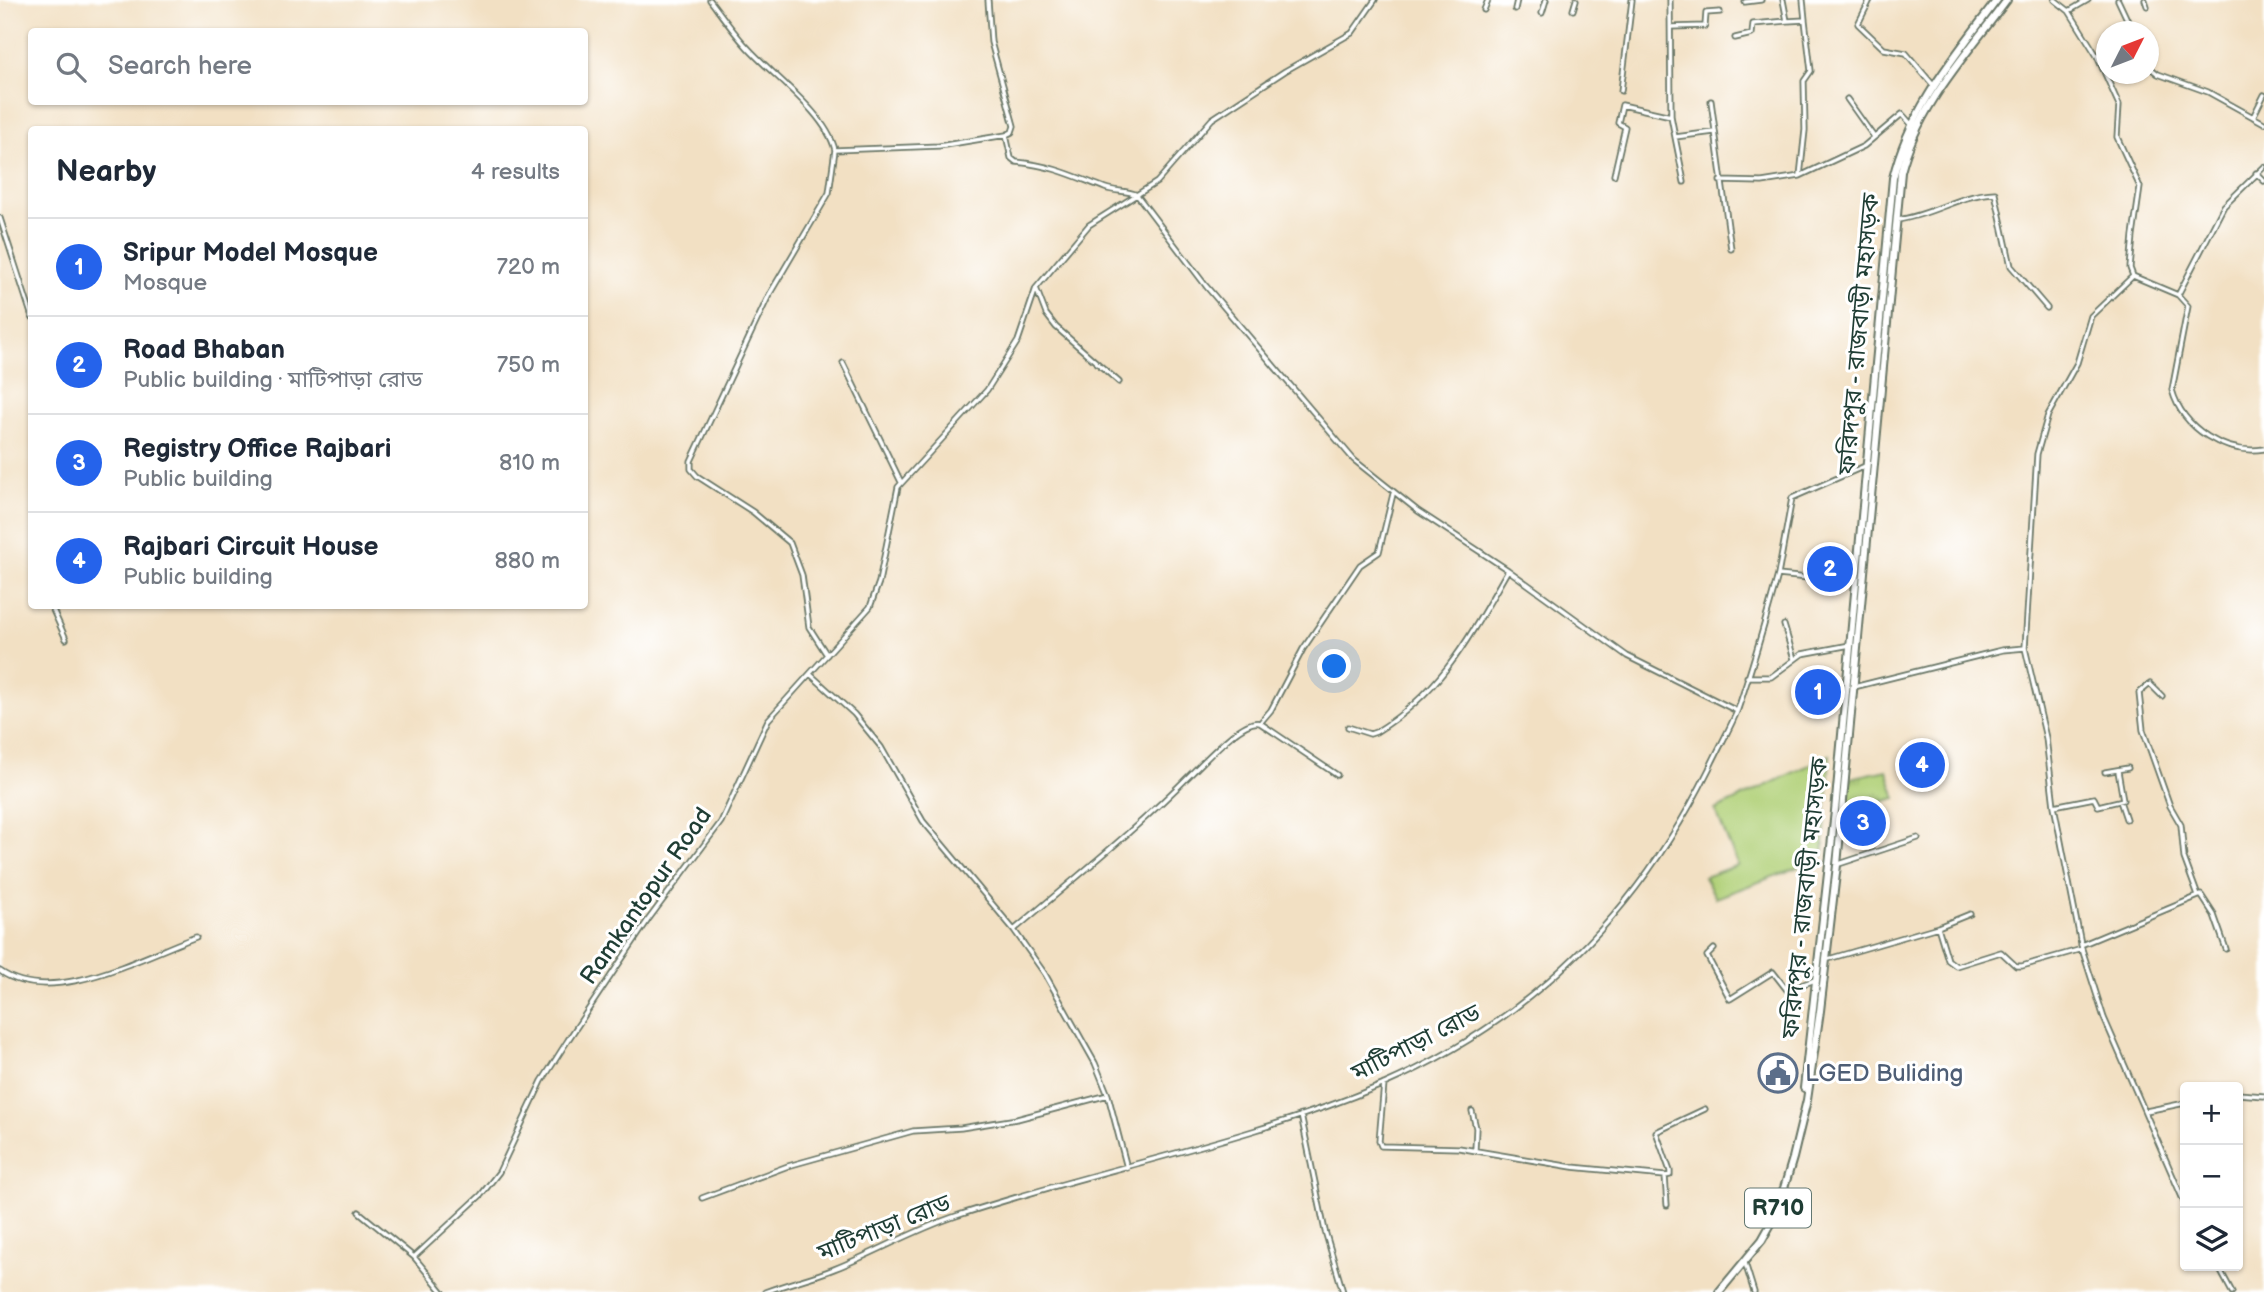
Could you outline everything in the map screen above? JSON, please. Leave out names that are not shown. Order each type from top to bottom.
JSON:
[{"type":"main road","name":"ফরিদপুর - রাজবাড়ী মহাসড়ক","points":[[1803,1108],[1817,980],[1823,960],[1893,178],[1910,124],[1933,85],[1997,0]]},
{"type":"main road","name":"ফরিদপুর - রাজবাড়ী মহাসড়ক","points":[[1803,1108],[1837,865],[1900,172],[1919,122],[1937,93],[2007,0]]},
{"type":"main road","name":"R710","points":[[1719,1292],[1762,1240],[1776,1215],[1793,1158],[1803,1108]]},
{"type":"street","points":[[710,0],[747,47],[816,117],[828,132],[835,150],[829,193],[769,295],[691,461],[691,469],[790,543],[802,575],[809,627],[827,655]]},
{"type":"street","points":[[835,150],[939,146],[1012,132],[1014,126],[991,42],[988,0]]},
{"type":"street","name":"Ramkantopur Road","points":[[414,1257],[481,1195],[499,1172],[542,1081],[568,1040],[648,920],[721,822],[768,720],[870,607],[887,547],[894,497],[901,482],[987,390],[1018,341],[1036,288],[1088,225],[1157,182],[1212,119],[1352,33],[1375,0]]},
{"type":"street","points":[[1484,10],[1488,0]]},
{"type":"street","points":[[1514,9],[1517,0]]},
{"type":"street","points":[[1542,13],[1546,0]]},
{"type":"street","points":[[1573,10],[1576,0]]},
{"type":"street","points":[[1621,90],[1632,0]]},
{"type":"street","points":[[1670,0],[1671,116],[1684,182]]},
{"type":"street","points":[[1747,10],[1745,1],[1761,0]]},
{"type":"street","points":[[1783,0],[1787,21]]},
{"type":"street","points":[[1800,176],[1805,130],[1804,81],[1811,71],[1803,0]]},
{"type":"street","points":[[1870,0],[1858,24],[1880,46],[1906,54],[1933,85]]},
{"type":"street","points":[[2055,0],[2069,11],[2097,57],[2119,105],[2117,138],[2140,187],[2130,268],[2133,276],[2178,295],[2188,306],[2172,390],[2176,403],[2198,428],[2218,444],[2235,450],[2264,449]]},
{"type":"street","points":[[2069,11],[2088,0]]},
{"type":"street","points":[[2118,0],[2128,21]]},
{"type":"street","points":[[2145,0],[2147,6]]},
{"type":"street","points":[[1671,27],[1705,26],[1706,13],[1720,12]]},
{"type":"street","points":[[1735,38],[1752,34],[1754,23],[1805,20]]},
{"type":"street","points":[[2159,74],[2208,92],[2264,123]]},
{"type":"street","points":[[2253,117],[2264,95]]},
{"type":"street","points":[[1847,99],[1874,137]]},
{"type":"street","points":[[1711,100],[1731,249]]},
{"type":"street","points":[[1615,175],[1625,127],[1618,122],[1622,105],[1671,116]]},
{"type":"street","points":[[1720,181],[1762,182],[1800,176],[1837,160],[1874,137],[1902,114],[1910,124]]},
{"type":"street","points":[[1675,137],[1714,132]]},
{"type":"street","points":[[1006,135],[1010,158],[1016,162],[1062,169],[1109,190],[1126,190],[1138,195],[1206,286],[1323,424],[1354,460],[1393,494],[1508,570],[1627,656],[1737,711]]},
{"type":"street","points":[[2178,295],[2224,206],[2264,167]]},
{"type":"street","points":[[2256,173],[2264,181]]},
{"type":"street","points":[[1895,220],[1918,217],[1972,195],[1995,193],[2011,266],[2047,308]]},
{"type":"street","points":[[0,218],[28,305]]},
{"type":"street","points":[[2133,276],[2091,316],[2077,363],[2048,415],[2037,454],[2025,648],[2046,738],[2054,806],[2082,947],[2104,1018],[2180,1194]]},
{"type":"street","points":[[1036,288],[1046,314],[1056,327],[1119,382]]},
{"type":"street","points":[[843,363],[901,482]]},
{"type":"street","name":"মাটিপাড়া রোড","points":[[765,1292],[830,1270],[955,1216],[1127,1168],[1301,1115],[1384,1084],[1446,1053],[1497,1021],[1585,950],[1629,897],[1692,804],[1737,711],[1778,575],[1792,498],[1866,466]]},
{"type":"street","points":[[1260,723],[1271,710],[1303,649],[1360,565],[1379,552],[1393,494]]},
{"type":"street","points":[[1348,727],[1370,734],[1376,732],[1422,700],[1464,645],[1508,570]]},
{"type":"street","points":[[1778,575],[1828,580],[1858,575]]},
{"type":"street","points":[[54,609],[66,639]]},
{"type":"street","points":[[1784,625],[1794,659]]},
{"type":"street","points":[[1747,677],[1775,675],[1794,659],[1821,648],[1850,645]]},
{"type":"street","points":[[1852,688],[2002,650],[2025,648]]},
{"type":"street","points":[[810,674],[854,715],[881,747],[923,821],[1014,930],[1074,1024],[1095,1063],[1108,1095],[1127,1168]]},
{"type":"street","points":[[2162,696],[2150,684],[2139,693],[2143,730],[2170,806],[2181,825],[2184,858],[2198,895]]},
{"type":"street","points":[[1014,930],[1149,815],[1232,736],[1250,723],[1260,723],[1337,775]]},
{"type":"street","points":[[2105,772],[2128,768]]},
{"type":"street","points":[[2054,806],[2094,798],[2098,806],[2120,801],[2123,798],[2118,771]]},
{"type":"street","points":[[2120,801],[2126,819]]},
{"type":"street","points":[[1837,865],[1918,838]]},
{"type":"street","points":[[1938,927],[1948,960],[1956,965],[2001,953],[2016,966],[2022,966],[2082,947],[2198,895],[2204,897],[2214,915],[2226,949]]},
{"type":"street","points":[[1823,960],[1938,927],[1970,914]]},
{"type":"street","points":[[0,971],[22,984],[57,984],[98,974],[196,937]]},
{"type":"street","points":[[1714,949],[1707,956],[1730,999],[1773,972],[1787,990],[1817,980]]},
{"type":"street","points":[[1384,1084],[1379,1141],[1381,1146],[1475,1150],[1572,1167],[1665,1176],[1670,1175],[1670,1171],[1656,1132],[1705,1109]]},
{"type":"street","points":[[2243,1094],[2264,1096]]},
{"type":"street","points":[[702,1198],[788,1167],[913,1131],[961,1128],[1017,1119],[1108,1095]]},
{"type":"street","points":[[2146,1111],[2180,1104]]},
{"type":"street","points":[[1472,1111],[1476,1128],[1475,1150]]},
{"type":"street","points":[[1301,1115],[1325,1231],[1343,1292]]},
{"type":"street","points":[[1665,1176],[1667,1205]]},
{"type":"street","points":[[359,1212],[414,1257],[443,1292]]},
{"type":"street","points":[[1744,1261],[1754,1292]]},
{"type":"street","points":[[2221,1271],[2232,1292]]},
{"type":"green space","points":[[1830,755],[1823,858],[1716,898],[1704,877],[1738,865],[1715,810]]},
{"type":"green space","points":[[1887,770],[1896,798],[1845,811],[1850,778]]},
{"type":"place","name":"Road Bhaban","points":[[1830,569]]},
{"type":"place","name":"Sripur Model Mosque","points":[[1818,692]]},
{"type":"place","name":"Rajbari Circuit House","points":[[1922,765]]},
{"type":"place","name":"Registry Office Rajbari","points":[[1863,823]]},
{"type":"place","name":"LGED Buliding","points":[[1778,1073]]}]
